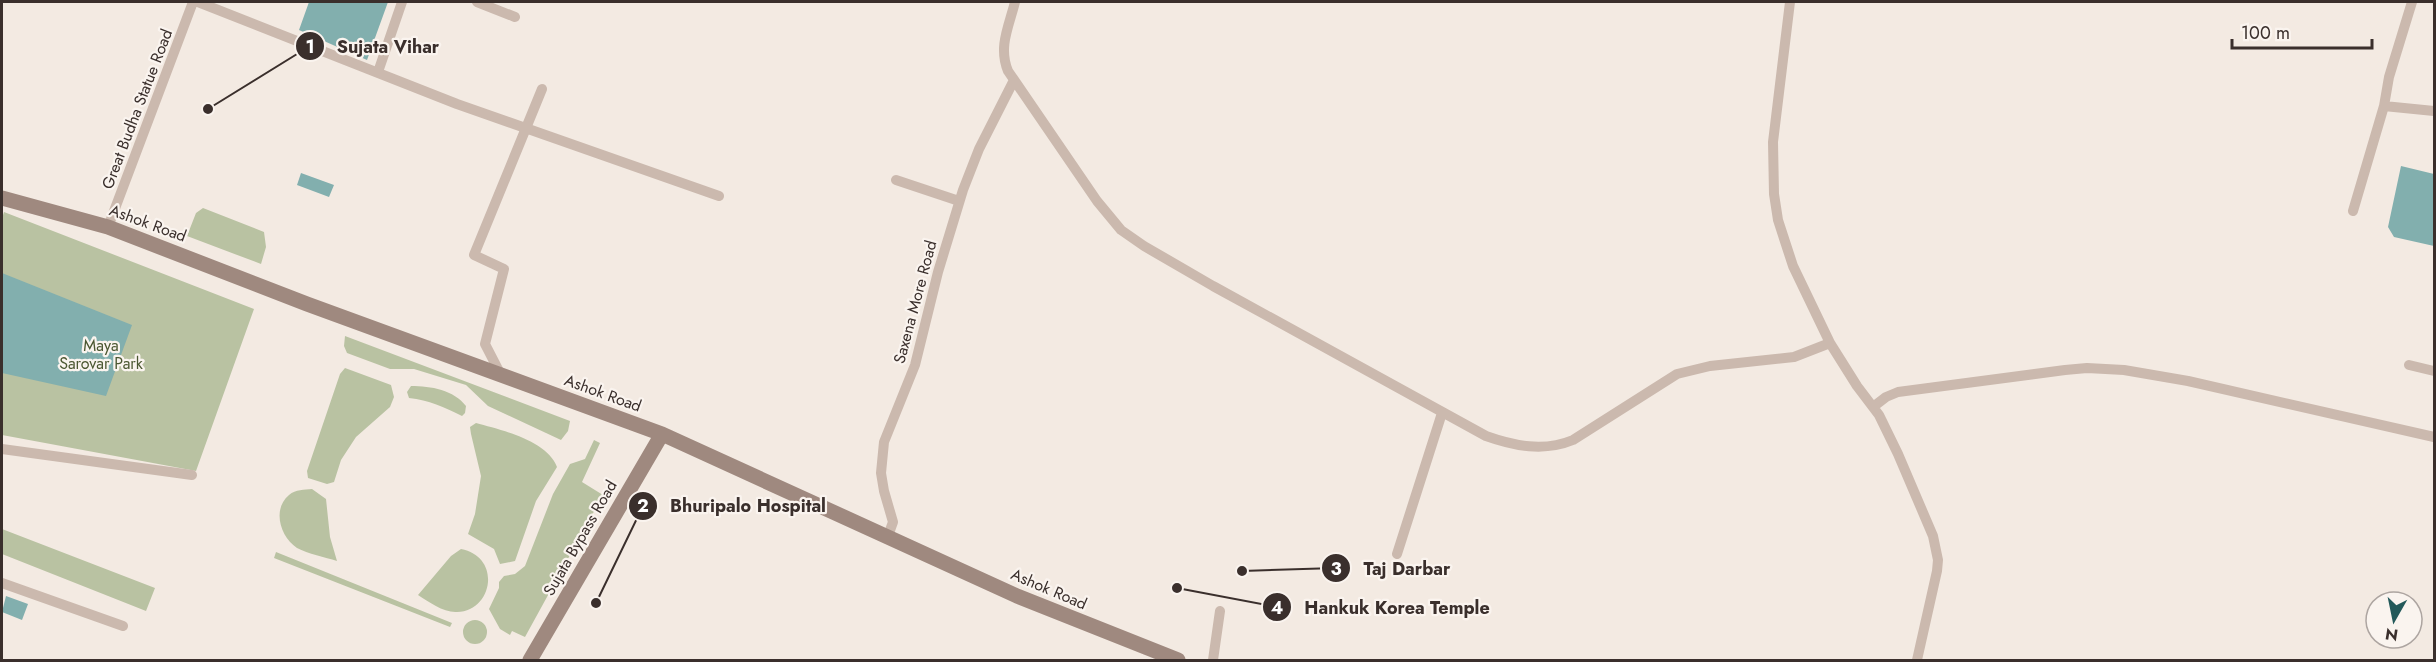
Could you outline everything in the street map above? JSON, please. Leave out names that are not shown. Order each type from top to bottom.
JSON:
[{"type":"street","name":"Great Budha Statue Road","points":[[108,227],[193,2]]},
{"type":"street","points":[[198,2],[526,129],[719,196]]},
{"type":"street","points":[[378,72],[402,2]]},
{"type":"street","points":[[477,2],[515,17]]},
{"type":"street","points":[[1015,2],[1003,47],[1003,56],[1014,80],[1097,201],[1121,230],[1161,257],[1442,413],[1504,443],[1533,447],[1563,444],[1578,437],[1677,374],[1710,366],[1794,357],[1830,342]]},
{"type":"street","points":[[1790,2],[1774,130],[1774,194],[1778,220],[1789,256],[1830,342],[1873,407],[1898,454],[1936,547],[1938,560],[1932,598],[1917,660]]},
{"type":"street","points":[[2353,211],[2412,2]]},
{"type":"street","name":"Saxena More Road","points":[[888,536],[893,522],[881,473],[884,442],[915,365],[938,272],[959,201],[979,149],[1014,80]]},
{"type":"street","points":[[501,375],[485,344],[504,269],[474,255],[542,89]]},
{"type":"street","points":[[2384,106],[2434,111]]},
{"type":"street","points":[[896,180],[959,201]]},
{"type":"street","name":"Ashok Road","points":[[2,198],[108,227],[307,304],[662,434],[1149,655],[1178,660]]},
{"type":"street","points":[[2409,365],[2434,371]]},
{"type":"street","points":[[1873,407],[1886,397],[1898,393],[2055,371],[2106,369],[2188,381],[2434,437]]},
{"type":"street","points":[[1397,554],[1442,413]]},
{"type":"street","name":"Sujata Bypass Road","points":[[530,660],[662,434]]},
{"type":"street","points":[[2,449],[192,475]]},
{"type":"street","points":[[2,583],[123,626]]},
{"type":"street","points":[[1214,660],[1220,612]]},
{"type":"green space","points":[[203,208],[264,232],[266,247],[261,264],[187,236],[196,213]]},
{"type":"green space","name":"Maya Sarovar Park","points":[[4,212],[254,309],[196,471],[2,435],[2,218]]},
{"type":"green space","points":[[345,336],[570,421],[568,431],[561,440],[488,406],[466,385],[414,369],[390,369],[347,353],[344,346]]},
{"type":"green space","points":[[345,368],[391,385],[394,397],[390,407],[356,437],[341,460],[334,482],[327,484],[308,478],[307,471],[340,374]]},
{"type":"green space","points":[[411,386],[434,388],[455,396],[466,406],[465,413],[462,416],[436,404],[409,398],[407,392]]},
{"type":"green space","points":[[476,423],[534,443],[552,458],[557,467],[536,501],[515,561],[500,564],[494,549],[468,534],[475,514],[481,476],[470,427]]},
{"type":"green space","points":[[594,440],[600,443],[582,482],[603,495],[525,637],[512,631],[510,635],[500,629],[489,609],[499,588],[499,582],[504,576],[515,574],[525,566],[553,494],[570,464],[585,459]]},
{"type":"green space","points":[[312,489],[326,499],[330,537],[337,561],[297,548],[286,537],[280,523],[281,508],[289,495],[300,490]]},
{"type":"green space","points":[[2,529],[155,588],[146,611],[2,554]]},
{"type":"green space","points":[[461,549],[474,554],[483,562],[488,583],[479,603],[469,609],[452,612],[418,595],[451,556]]},
{"type":"green space","points":[[276,552],[452,623],[450,627],[274,558]]},
{"type":"green space","points":[[475,620],[480,621],[486,627],[486,637],[480,643],[475,644],[470,643],[464,637],[463,632],[464,627],[470,621]]},
{"type":"water","points":[[309,2],[388,2],[367,60],[299,30]]},
{"type":"water","points":[[2401,166],[2434,174],[2434,246],[2394,237],[2388,227]]},
{"type":"water","points":[[301,173],[334,185],[329,197],[297,185]]},
{"type":"water","points":[[2,273],[132,325],[106,396],[2,373]]},
{"type":"water","points":[[6,596],[28,604],[22,620],[2,612]]},
{"type":"place","name":"Sujata Vihar","points":[[208,109]]},
{"type":"place","name":"Taj Darbar","points":[[1242,571]]},
{"type":"place","name":"Hankuk Korea Temple","points":[[1177,588]]},
{"type":"place","name":"Bhuripalo Hospital","points":[[596,603]]}]
